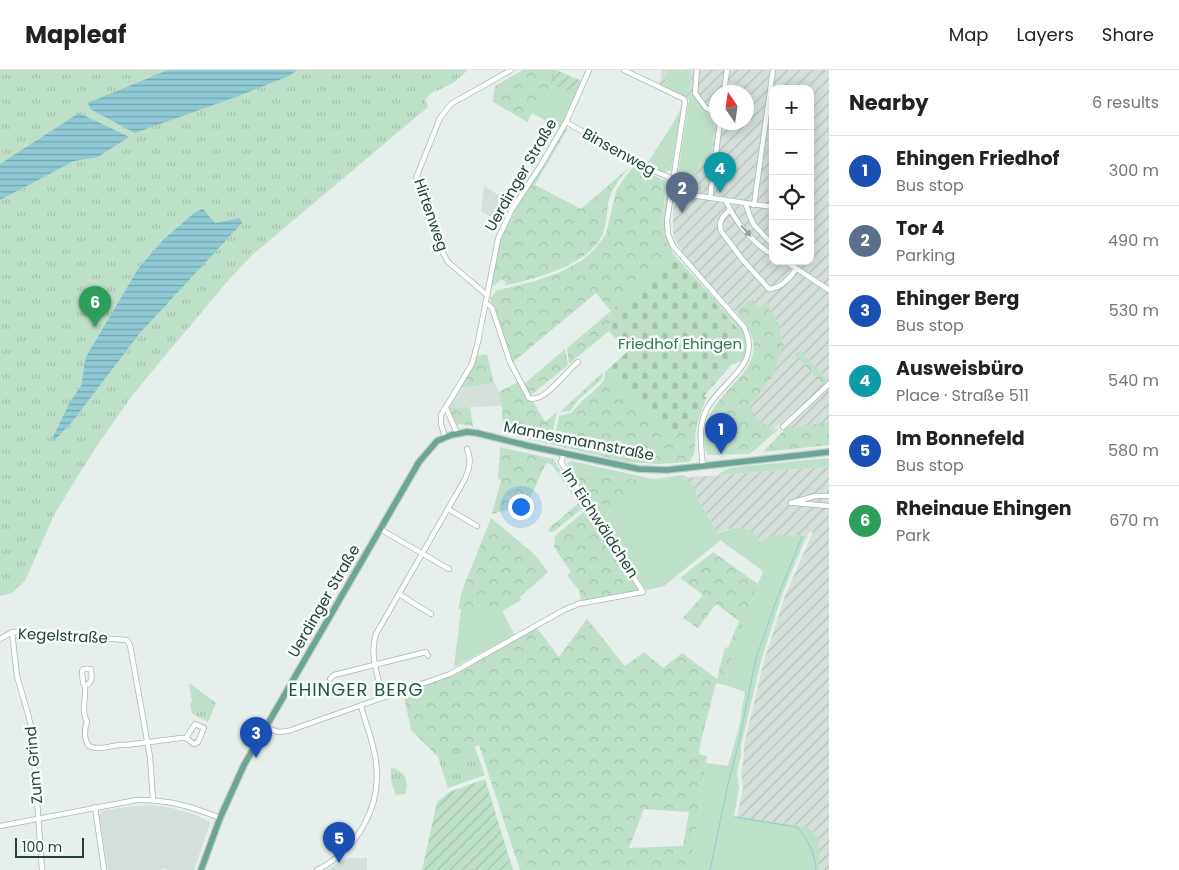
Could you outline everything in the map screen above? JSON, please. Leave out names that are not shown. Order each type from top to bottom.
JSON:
[{"type":"main road","name":"Mannesmannstraße","points":[[445,437],[477,433],[564,454],[639,469],[667,470],[829,452]]},
{"type":"main road","name":"Uerdinger Straße","points":[[201,870],[220,818],[244,765],[419,462],[431,447],[445,437]]},
{"type":"street","name":"Hirtenweg","points":[[487,296],[448,262],[416,178],[440,118],[451,104],[511,70]]},
{"type":"street","name":"Uerdinger Straße","points":[[445,437],[441,424],[441,415],[472,364],[498,239],[512,211],[566,122],[590,70]]},
{"type":"street","points":[[624,70],[685,102],[667,221],[668,234],[672,246],[744,327],[749,337],[750,349],[745,364],[709,405],[702,421],[700,438],[704,466]]},
{"type":"street","points":[[697,70],[695,93],[709,110]]},
{"type":"street","points":[[725,85],[728,70]]},
{"type":"street","points":[[754,205],[773,70]]},
{"type":"street","name":"Binsenweg","points":[[566,122],[640,165],[673,179]]},
{"type":"street","points":[[710,198],[719,130]]},
{"type":"street","points":[[671,192],[769,207]]},
{"type":"street","points":[[726,201],[732,215],[757,243],[769,253]]},
{"type":"street","points":[[746,204],[754,225],[769,241]]},
{"type":"street","points":[[730,210],[721,218],[721,231],[769,290],[774,289],[792,276],[796,269]]},
{"type":"street","points":[[790,265],[829,290]]},
{"type":"street","points":[[485,304],[492,308],[510,362],[529,398],[532,400],[538,398],[560,381],[578,362]]},
{"type":"street","points":[[783,427],[829,384]]},
{"type":"street","points":[[446,408],[458,434]]},
{"type":"street","points":[[266,727],[278,732],[288,731],[383,697],[372,653],[373,643],[469,470],[471,459],[467,448]]},
{"type":"street","name":"Im Eichwäldchen","points":[[383,697],[450,674],[578,604],[643,592],[561,462],[564,454]]},
{"type":"street","points":[[829,496],[815,496],[791,503],[829,506]]},
{"type":"street","points":[[448,509],[477,526]]},
{"type":"street","points":[[380,529],[450,569]]},
{"type":"street","points":[[399,594],[432,614]]},
{"type":"street","name":"Kegelstraße","points":[[0,639],[12,632],[121,638],[127,640],[130,645],[147,743]]},
{"type":"street","name":"Zum Grind","points":[[12,632],[16,676],[32,731],[42,870]]},
{"type":"street","points":[[330,679],[334,676],[426,652],[428,656]]},
{"type":"street","points":[[85,686],[86,702],[83,708],[87,722],[85,728],[87,744],[93,748],[99,749],[118,744],[147,743],[186,738],[194,744],[198,742],[204,728],[195,724],[186,738]]},
{"type":"street","points":[[317,870],[332,861],[353,843],[372,808],[376,791],[376,763],[361,706]]},
{"type":"street","points":[[147,743],[154,800]]},
{"type":"street","points":[[0,826],[137,800],[176,803],[220,818]]},
{"type":"street","points":[[95,807],[104,870]]},
{"type":"shaded area","points":[[662,70],[829,70],[829,429],[781,434],[785,429],[780,424],[773,430],[779,428],[773,434],[738,406],[769,366],[751,299],[736,312],[690,263],[675,240],[673,211],[689,100],[658,85]]},
{"type":"shaded area","points":[[484,186],[508,201],[498,221],[481,211]]},
{"type":"shaded area","points":[[494,383],[499,392],[502,406],[449,408],[460,388]]},
{"type":"shaded area","points":[[829,467],[829,870],[819,870],[819,839],[808,827],[737,817],[743,788],[741,773],[744,745],[764,661],[785,596],[813,532],[809,532],[806,539],[803,535],[772,536],[760,543],[757,537],[744,529],[727,529],[718,534],[699,501],[696,492],[681,478]]},
{"type":"shaded area","points":[[150,805],[172,808],[196,815],[210,823],[194,870],[167,870],[166,868],[159,870],[108,870],[99,815],[101,811]]},
{"type":"shaded area","points":[[346,858],[367,858],[367,870],[328,870]]},
{"type":"green space","points":[[0,70],[468,70],[453,83],[430,94],[425,100],[428,107],[251,256],[225,284],[134,393],[96,447],[55,513],[25,581],[12,593],[0,596]]},
{"type":"green space","points":[[523,70],[556,70],[551,84],[553,85],[535,115],[532,113],[527,122],[493,102],[495,86]]},
{"type":"green space","points":[[556,70],[582,81],[575,95],[550,84]]},
{"type":"green space","points":[[667,70],[691,71],[690,94],[693,94],[704,109],[709,112],[709,130],[714,130],[710,162],[705,160],[698,165],[695,184],[697,186],[699,184],[707,186],[706,188],[701,187],[703,192],[698,189],[696,191],[676,186],[689,100],[689,75],[687,99],[664,88]]},
{"type":"green space","points":[[553,85],[575,95],[560,128],[535,115]]},
{"type":"green space","points":[[682,106],[671,170],[663,173],[646,165]]},
{"type":"green space","points":[[568,128],[535,185],[581,209],[632,165],[614,187],[608,203],[604,230],[598,242],[589,252],[576,261],[546,274],[504,286],[506,283],[502,279],[491,288],[497,246],[502,233],[564,130]]},
{"type":"green space","points":[[635,165],[666,182],[662,225],[668,247],[675,258],[611,311],[596,293],[512,363],[490,298],[498,290],[558,273],[581,261],[595,249],[606,234],[616,191]]},
{"type":"green space","points":[[663,179],[670,186],[666,231],[671,248],[676,257],[743,330],[746,346],[742,362],[739,362],[742,357],[736,326],[683,269],[668,247],[662,225],[667,186]]},
{"type":"green space","name":"Friedhof Ehingen","points":[[675,258],[736,327],[743,340],[744,349],[739,362],[732,364],[704,396],[707,398],[703,407],[701,405],[672,438],[605,372],[627,352],[609,331],[611,311]]},
{"type":"green space","points":[[751,299],[760,308],[774,299],[769,305],[769,310],[777,320],[784,347],[778,357],[772,378],[755,400],[749,403],[751,411],[765,425],[773,430],[779,428],[755,450],[740,452],[720,425],[714,423],[709,416],[718,402],[739,378],[753,356],[753,343],[748,329],[736,312]]},
{"type":"green space","points":[[611,311],[609,331],[569,364],[567,348]]},
{"type":"green space","points":[[565,349],[568,365],[530,396],[524,384]]},
{"type":"green space","points":[[801,351],[829,381],[824,386],[795,354]]},
{"type":"green space","points":[[487,354],[494,383],[460,388],[476,356]]},
{"type":"green space","points":[[605,372],[672,438],[701,405],[703,407],[696,428],[695,451],[689,462],[658,464],[626,462],[503,433],[502,406],[499,392],[518,382],[529,401],[533,401],[545,422],[557,412],[553,430],[550,432],[555,437],[559,416],[571,413],[604,380]]},
{"type":"green space","points":[[602,373],[601,380],[578,400],[570,411],[560,412]]},
{"type":"green space","points":[[470,407],[473,426],[459,424],[458,426],[452,420],[449,408]]},
{"type":"green space","points":[[709,416],[714,423],[719,425],[740,452],[755,450],[749,454],[708,455],[704,446],[704,436]]},
{"type":"green space","points":[[829,422],[829,445],[763,452],[785,429]]},
{"type":"green space","points":[[500,447],[553,459],[584,507],[553,532],[550,532],[548,529],[579,503],[551,464],[546,463],[526,507],[524,505],[492,514],[501,480],[498,479]]},
{"type":"green space","points":[[829,458],[829,467],[717,475],[725,470],[736,467]]},
{"type":"green space","points":[[571,461],[653,479],[683,475],[689,478],[682,479],[693,485],[699,501],[718,534],[738,528],[748,530],[753,532],[760,543],[772,536],[801,535],[806,537],[782,595],[761,661],[741,746],[741,756],[737,772],[739,788],[734,816],[808,827],[819,839],[819,870],[690,870],[706,763],[728,766],[739,727],[745,692],[725,685],[736,642],[763,571],[721,540],[664,586],[648,590],[644,588],[602,524],[602,521],[638,480],[600,476],[568,468],[568,463]]},
{"type":"green space","points":[[568,468],[600,476],[639,480],[602,521],[602,524]]},
{"type":"green space","points":[[586,510],[601,527],[640,589],[640,592],[581,601],[579,590],[567,575],[571,572],[554,547],[555,536]]},
{"type":"green space","points":[[491,518],[535,555],[548,572],[520,597],[521,600],[490,618],[485,609],[470,620],[461,609],[458,609],[462,591]]},
{"type":"green space","points":[[713,552],[758,584],[736,642],[725,685],[716,683],[700,745],[699,754],[707,756],[690,870],[520,870],[479,745],[438,757],[411,730],[403,692],[457,673],[537,628],[559,657],[587,619],[625,666],[644,652],[663,668],[682,653],[717,679],[725,647],[728,648],[739,621],[716,604],[698,628],[683,618],[703,595],[680,578]],"holes":[[[644,809],[689,812],[683,846],[629,848]]]},
{"type":"green space","points":[[461,609],[485,609],[494,616],[502,611],[515,635],[454,667]]},
{"type":"green space","points":[[189,683],[216,703],[208,722],[192,714]]},
{"type":"green space","points":[[474,745],[485,775],[448,788],[438,757]]},
{"type":"green space","points":[[395,768],[405,776],[407,787],[405,794],[396,795],[391,781],[391,769]]},
{"type":"green space","points":[[485,779],[513,870],[422,870],[437,802],[449,792]]},
{"type":"water","points":[[168,70],[297,70],[289,76],[241,95],[135,133],[90,109],[88,103]]},
{"type":"water","points":[[79,113],[129,137],[98,157],[74,161],[0,200],[0,164]]},
{"type":"water","points":[[203,209],[215,223],[240,218],[242,223],[139,334],[72,422],[55,440],[52,439],[70,402],[81,386],[86,357],[138,269],[163,240],[194,213]]},
{"type":"waterway","points":[[710,870],[756,658],[802,537]]},
{"type":"waterway","points":[[735,817],[797,827],[810,847],[816,870]]},
{"type":"place","name":"Ausweisbüro","points":[[720,193]]},
{"type":"place","name":"Tor 4","points":[[682,213]]},
{"type":"place","name":"Rheinaue Ehingen","points":[[95,327]]},
{"type":"place","name":"Ehingen Friedhof","points":[[721,454]]},
{"type":"place","name":"Ehinger Berg","points":[[256,758]]},
{"type":"place","name":"Im Bonnefeld","points":[[339,863]]},
{"type":"district","name":"EHINGER BERG","points":[[356,690]]}]
